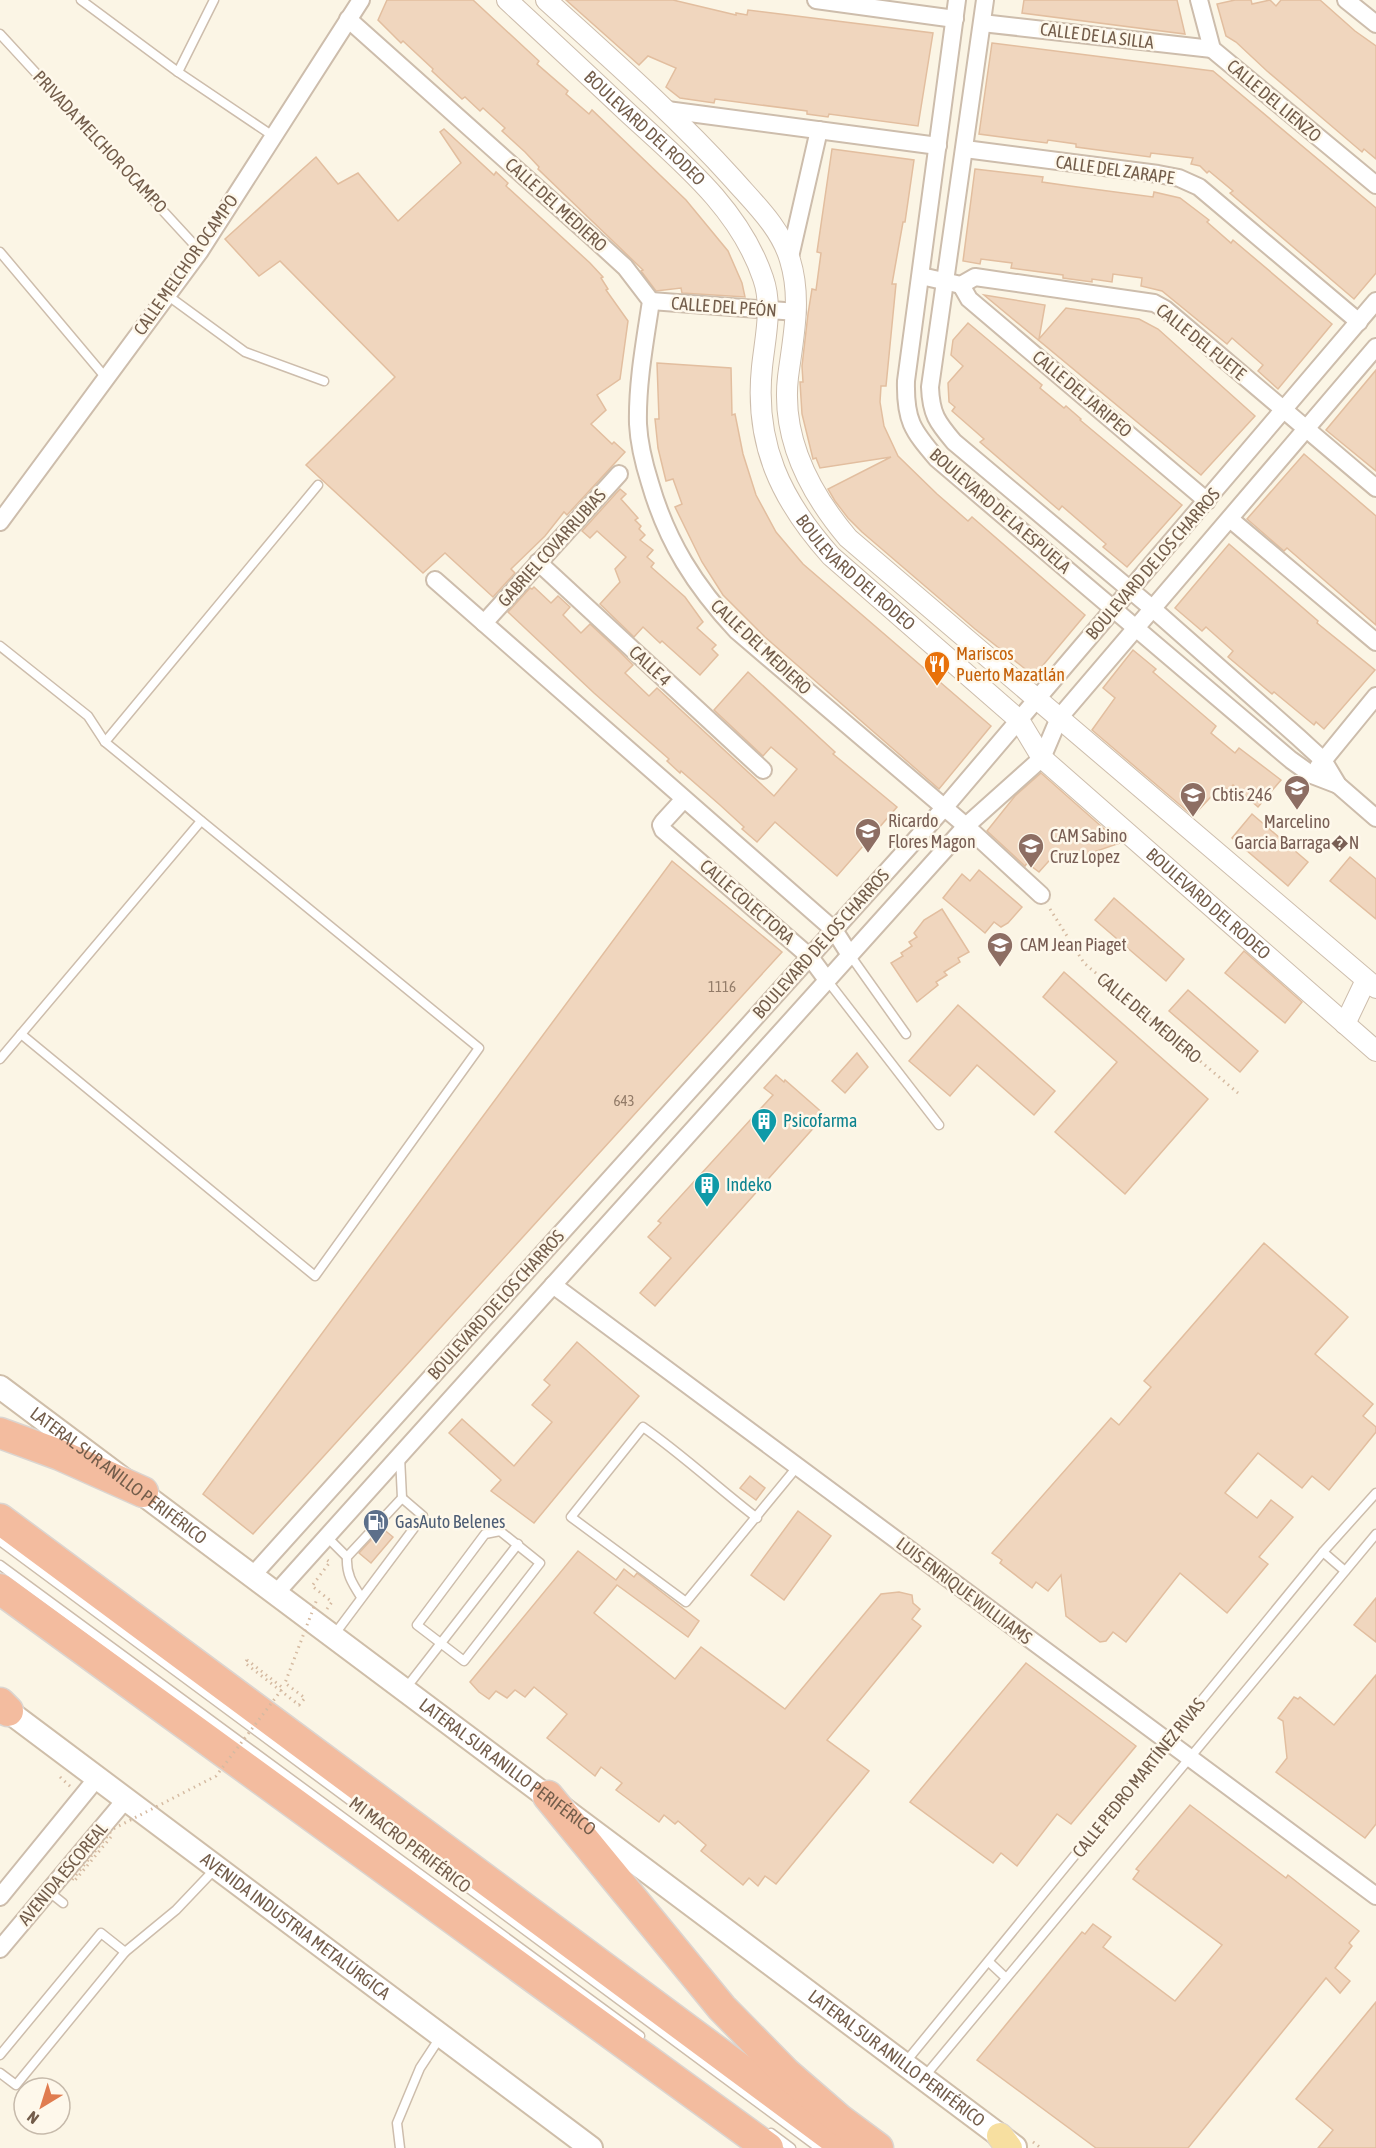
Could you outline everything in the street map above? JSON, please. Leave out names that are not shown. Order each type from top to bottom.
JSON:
[{"type":"highway","points":[[0,1432],[60,1455],[143,1492]]},
{"type":"highway","points":[[0,1519],[847,2148]]},
{"type":"highway","points":[[0,1589],[765,2137]]},
{"type":"highway","points":[[548,1796],[738,2025],[812,2097],[878,2148]]},
{"type":"main road","name":"LATERAL SUR ANILLO PERIFÉRICO","points":[[0,1387],[548,1796],[1008,2144]]},
{"type":"main road","name":"AVENIDA INDUSTRIA METALÚRGICA","points":[[2,1710],[126,1799],[591,2148]]},
{"type":"street","name":"CALLE MELCHOR OCAMPO","points":[[0,522],[200,251],[361,0]]},
{"type":"street","name":"BOULEVARD DEL RODEO","points":[[507,0],[698,178],[728,212],[751,251],[763,279],[768,310],[760,392],[764,437],[782,487],[794,510],[810,532],[831,556],[1019,720],[1042,758],[1376,1051]]},
{"type":"street","name":"BOULEVARD DEL RODEO","points":[[546,0],[695,137],[768,219],[790,257],[795,281],[797,312],[788,380],[787,412],[793,441],[815,494],[848,538],[1371,984]]},
{"type":"street","points":[[816,0],[955,19]]},
{"type":"street","name":"BOULEVARD DE LA ESPUELA","points":[[957,0],[906,381],[909,420],[919,438],[937,459],[1291,760],[1312,775],[1338,785]]},
{"type":"street","name":"BOULEVARD DE LA ESPUELA","points":[[985,0],[965,149],[954,283],[930,387],[931,406],[940,425],[954,442],[1153,609],[1323,760],[1338,785]]},
{"type":"street","name":"CALLE DEL LIENZO","points":[[1199,0],[1212,49],[1376,185]]},
{"type":"street","points":[[1346,0],[1376,24]]},
{"type":"street","name":"CALLE DEL MEDIERO","points":[[348,19],[625,267],[651,301],[642,356],[638,424],[643,460],[654,499],[668,534],[687,570],[710,602],[737,631],[966,826],[1041,895]]},
{"type":"street","name":"CALLE DE LA SILLA","points":[[982,23],[1212,49]]},
{"type":"street","points":[[667,110],[938,146]]},
{"type":"street","name":"BOULEVARD DEL RODEO","points":[[790,257],[819,130]]},
{"type":"street","name":"CALLE DEL ZARAPE","points":[[965,149],[1179,178],[1199,187],[1218,202],[1359,322]]},
{"type":"street","name":"CALLE DEL FUETE","points":[[921,276],[954,283],[975,277],[1154,303],[1165,309],[1376,488]]},
{"type":"street","name":"CALLE DEL JARIPEO","points":[[954,283],[969,299],[1207,501]]},
{"type":"street","name":"CALLE DEL PEÓN","points":[[651,301],[797,312]]},
{"type":"street","name":"BOULEVARD DE LOS CHARROS","points":[[253,1575],[944,808],[1376,301]]},
{"type":"street","name":"BOULEVARD DE LOS CHARROS","points":[[277,1593],[966,826],[1042,758],[1059,718],[1376,347]]},
{"type":"street","name":"GABRIEL COVARRUBIAS","points":[[484,623],[619,474]]},
{"type":"street","points":[[1230,519],[1376,642]]},
{"type":"street","name":"CALLE 4","points":[[538,562],[763,770]]},
{"type":"street","name":"CALLE COLECTORA","points":[[435,580],[834,930],[850,955]]},
{"type":"street","points":[[1312,775],[1376,696]]},
{"type":"street","points":[[1338,785],[1376,818]]},
{"type":"street","name":"CALLE COLECTORA","points":[[684,799],[663,822],[661,825],[663,830],[810,957],[827,980]]},
{"type":"street","points":[[1345,1024],[1371,984]]},
{"type":"street","name":"LUIS ENRIQUE WILLIIAMS","points":[[553,1286],[1376,1896]]},
{"type":"street","name":"AVENIDA ESCOREAL","points":[[0,1897],[97,1778]]},
{"type":"street","name":"AVENIDA ESCOREAL","points":[[0,1949],[126,1799]]},
{"type":"lane","points":[[81,0],[178,72],[273,136]]},
{"type":"lane","points":[[178,72],[214,0]]},
{"type":"lane","name":"PRIVADA MELCHOR OCAMPO","points":[[0,34],[200,251]]},
{"type":"lane","points":[[0,252],[106,378]]},
{"type":"lane","points":[[167,295],[245,352],[324,381]]},
{"type":"lane","points":[[105,742],[318,486]]},
{"type":"lane","points":[[0,646],[87,716],[105,742],[479,1048],[315,1276],[21,1034]]},
{"type":"lane","points":[[0,1059],[201,821]]},
{"type":"lane","points":[[850,955],[906,1034]]},
{"type":"lane","name":"CALLE COLECTORA","points":[[827,980],[939,1125]]},
{"type":"lane","points":[[757,1518],[679,1453],[643,1427],[571,1517],[686,1602],[757,1518],[797,1467]]},
{"type":"lane","points":[[361,1597],[346,1569],[347,1557],[402,1498],[400,1455]]},
{"type":"lane","name":"CALLE PEDRO MARTÍNEZ RIVAS","points":[[903,2064],[1323,1552],[1376,1493]]},
{"type":"lane","points":[[325,1629],[361,1597],[423,1516],[402,1498]]},
{"type":"lane","points":[[500,1531],[518,1544],[540,1563],[464,1661],[417,1625],[485,1534],[500,1531]]},
{"type":"lane","name":"CALLE PEDRO MARTÍNEZ RIVAS","points":[[922,2079],[1376,1534]]},
{"type":"lane","points":[[327,1537],[347,1557]]},
{"type":"lane","name":"MI MACRO PERIFÉRICO","points":[[0,1541],[819,2148]]},
{"type":"lane","points":[[405,1689],[518,1544]]},
{"type":"lane","points":[[1323,1552],[1345,1571]]},
{"type":"lane","name":"MI MACRO PERIFÉRICO","points":[[0,1565],[647,2041]]},
{"type":"lane","points":[[0,2073],[16,2085],[125,1952],[176,1910],[216,1867]]},
{"type":"lane","points":[[48,1891],[63,1903]]},
{"type":"lane","points":[[0,2055],[101,1933],[125,1952]]},
{"type":"lane","points":[[989,1962],[1006,1978]]},
{"type":"lane","points":[[400,2148],[397,2123],[420,2068],[442,2036]]},
{"type":"lane","points":[[765,2137],[792,2148]]},
{"type":"path","name":"CALLE DEL MEDIERO","points":[[1041,895],[1084,963],[1238,1093]]},
{"type":"path","points":[[324,1557],[330,1562],[312,1586],[332,1602],[325,1629]]},
{"type":"path","points":[[111,1837],[77,1878],[72,1880],[113,1829],[216,1776],[270,1706],[276,1697],[283,1688],[247,1660],[245,1663],[272,1684],[281,1691],[290,1698],[299,1705],[305,1698],[285,1683],[317,1599],[309,1593]]},
{"type":"building","points":[[387,0],[473,0],[539,61],[537,64],[568,91],[566,94],[589,114],[592,110],[686,200],[728,251],[742,283],[745,297],[682,293],[681,288],[656,291],[641,271],[643,270],[538,169],[539,167],[525,152],[502,131],[505,128],[483,108],[480,111],[465,97],[462,99],[432,71],[433,69],[403,41],[401,43],[378,20]]},
{"type":"building","points":[[566,0],[673,0],[736,15],[736,13],[747,15],[748,10],[933,33],[918,126],[829,114],[828,117],[807,114],[807,111],[715,99],[714,103],[680,98],[666,87],[676,68],[648,56],[639,65]]},
{"type":"building","points":[[1024,0],[1177,0],[1185,34],[1022,13]]},
{"type":"building","points":[[1235,0],[1251,0],[1252,4],[1270,0],[1276,6],[1281,0],[1320,0],[1376,46],[1376,159],[1364,149],[1362,152],[1236,42],[1226,36],[1217,4]]},
{"type":"building","points":[[992,43],[1213,71],[1376,208],[1376,273],[1354,299],[1230,193],[1233,191],[1209,171],[1207,173],[1200,166],[1191,164],[1193,158],[1151,153],[1150,157],[1076,147],[1076,144],[1048,140],[1047,143],[979,134]]},
{"type":"building","points":[[444,129],[494,175],[496,172],[508,183],[506,186],[590,263],[603,277],[601,278],[608,289],[606,290],[628,321],[620,379],[597,395],[606,410],[591,424],[612,444],[614,442],[625,452],[567,515],[564,512],[545,536],[511,569],[515,573],[493,597],[445,553],[423,573],[306,465],[395,377],[280,261],[259,276],[225,239],[316,157],[338,184],[358,173],[398,221],[461,163],[440,132]]},
{"type":"building","points":[[832,149],[914,160],[905,222],[903,222],[892,284],[896,284],[886,386],[881,386],[880,402],[884,426],[898,456],[937,494],[968,521],[972,517],[1085,615],[1034,676],[975,629],[862,532],[835,501],[828,489],[891,457],[820,468],[816,458],[813,459],[802,414],[800,382],[803,382],[802,366],[812,289],[816,290],[821,253],[817,252]]},
{"type":"building","points":[[975,169],[1043,177],[1042,182],[1070,186],[1153,197],[1154,192],[1180,198],[1209,220],[1207,222],[1231,243],[1233,240],[1332,324],[1278,389],[1258,371],[1263,365],[1232,338],[1227,344],[1162,291],[1141,286],[1142,278],[1113,274],[1112,282],[1092,279],[1092,282],[1063,278],[1063,275],[1011,268],[1012,263],[981,259],[980,264],[963,261]]},
{"type":"building","points":[[984,295],[1045,305],[1039,339],[1066,308],[1139,319],[1158,329],[1255,416],[1201,475]]},
{"type":"building","points":[[968,323],[1042,385],[1040,388],[1064,408],[1066,406],[1182,505],[1127,567],[1103,547],[1106,544],[1062,506],[1059,510],[980,442],[984,439],[952,411],[955,407],[949,402],[948,383],[963,366],[951,355],[953,340]]},
{"type":"building","points":[[657,363],[731,368],[732,415],[735,414],[743,454],[756,495],[776,532],[803,564],[991,726],[939,789],[765,637],[723,595],[702,562],[675,507],[682,504],[673,479],[666,481],[658,448],[655,419],[659,419]]},
{"type":"building","points":[[1376,370],[1376,471],[1326,430]]},
{"type":"building","points":[[1304,454],[1376,516],[1376,625],[1287,548],[1284,551],[1247,519]]},
{"type":"building","points":[[620,489],[626,494],[621,499],[638,518],[635,520],[645,535],[640,540],[653,550],[647,557],[654,563],[651,567],[685,597],[703,622],[697,628],[716,645],[712,649],[718,655],[700,675],[643,627],[634,637],[600,604],[620,582],[615,569],[626,557],[597,531],[590,538],[582,531]]},
{"type":"building","points":[[1229,544],[1318,621],[1317,623],[1375,670],[1324,729],[1316,722],[1314,725],[1274,692],[1272,694],[1228,657],[1233,651],[1206,627],[1202,631],[1175,608]]},
{"type":"building","points":[[534,587],[551,603],[558,596],[570,607],[563,615],[581,633],[590,624],[620,652],[633,665],[625,673],[649,696],[657,688],[774,796],[797,769],[771,747],[763,756],[714,710],[748,672],[835,752],[833,754],[897,807],[837,876],[775,822],[757,842],[742,829],[744,827],[681,771],[680,773],[667,761],[669,759],[594,693],[508,612],[530,588]]},
{"type":"building","points":[[1133,650],[1156,669],[1153,672],[1216,726],[1211,733],[1235,753],[1239,748],[1281,780],[1258,807],[1233,785],[1229,791],[1222,785],[1193,816],[1092,730],[1115,698],[1103,688]]},
{"type":"building","points":[[1041,773],[1120,843],[1065,862],[1056,853],[1039,872],[1027,863],[1025,866],[987,831],[1015,796]]},
{"type":"building","points":[[1252,814],[1308,862],[1288,886],[1232,838]]},
{"type":"building","points":[[1350,857],[1376,879],[1376,919],[1330,881]]},
{"type":"building","points":[[672,861],[782,952],[253,1534],[203,1494]]},
{"type":"building","points":[[979,870],[1022,907],[1008,923],[1001,927],[994,922],[985,933],[943,898],[962,874],[970,881]]},
{"type":"building","points":[[1114,898],[1184,959],[1166,981],[1095,920]]},
{"type":"building","points":[[942,909],[969,952],[958,958],[960,962],[944,972],[947,975],[936,982],[938,985],[917,1002],[891,963],[903,956],[901,953],[912,946],[909,942],[917,937],[914,933],[924,920]]},
{"type":"building","points":[[1244,951],[1302,1002],[1285,1023],[1225,973]]},
{"type":"building","points":[[1064,972],[1208,1099],[1125,1194],[1055,1132],[1117,1062],[1043,997]]},
{"type":"building","points":[[1188,990],[1258,1051],[1240,1072],[1169,1011]]},
{"type":"building","points":[[958,1005],[1055,1091],[1034,1115],[977,1065],[950,1096],[909,1061]]},
{"type":"building","points":[[857,1053],[868,1067],[845,1093],[832,1081]]},
{"type":"building","points":[[776,1075],[784,1082],[785,1080],[825,1115],[655,1306],[640,1293],[671,1258],[648,1237],[661,1223],[658,1221],[773,1095],[764,1088]]},
{"type":"building","points":[[1264,1243],[1348,1317],[1315,1354],[1373,1404],[1363,1416],[1376,1427],[1376,1432],[1329,1490],[1312,1476],[1302,1488],[1258,1453],[1225,1493],[1257,1518],[1271,1500],[1293,1517],[1259,1557],[1268,1564],[1227,1613],[1180,1573],[1126,1642],[1113,1632],[1106,1641],[1100,1642],[1066,1616],[1061,1575],[1048,1591],[1036,1582],[1032,1588],[1000,1563],[1002,1560],[992,1553],[1111,1418],[1119,1425],[1151,1387],[1144,1381]]},
{"type":"building","points":[[577,1342],[639,1396],[534,1523],[491,1491],[501,1480],[449,1433],[462,1419],[514,1466],[552,1422],[532,1405],[550,1385],[544,1380]]},
{"type":"building","points":[[750,1476],[765,1488],[756,1500],[740,1488]]},
{"type":"building","points":[[798,1511],[831,1536],[784,1600],[751,1575]]},
{"type":"building","name":"GasAuto Belenes","points":[[382,1528],[393,1537],[371,1563],[359,1553]]},
{"type":"building","points":[[578,1551],[616,1580],[624,1569],[634,1577],[637,1573],[699,1621],[688,1637],[617,1585],[594,1613],[675,1679],[701,1647],[785,1709],[881,1594],[899,1592],[912,1595],[913,1603],[920,1609],[912,1619],[921,1626],[827,1740],[869,1771],[776,1884],[765,1876],[758,1886],[749,1878],[743,1885],[701,1851],[706,1845],[678,1821],[675,1824],[664,1815],[659,1822],[616,1790],[622,1783],[601,1767],[595,1776],[547,1738],[567,1714],[534,1687],[525,1697],[515,1690],[507,1698],[496,1691],[489,1699],[470,1682]]},
{"type":"building","points":[[1376,1598],[1376,1642],[1354,1625]]},
{"type":"building","points":[[1026,1663],[1136,1746],[1071,1824],[1057,1814],[1017,1866],[1001,1853],[993,1863],[910,1802]]},
{"type":"building","points":[[1376,1675],[1376,1824],[1365,1838],[1276,1772],[1287,1758],[1283,1721],[1278,1718],[1294,1697],[1298,1699],[1300,1697],[1334,1725]]},
{"type":"building","points":[[1190,1805],[1286,1878],[1288,1875],[1359,1931],[1349,1943],[1352,1946],[1335,1968],[1350,1981],[1340,1993],[1326,1978],[1188,2148],[1096,2148],[977,2060],[1082,1932],[1085,1934],[1093,1924],[1111,1937],[1103,1947],[1175,2001],[1222,1945],[1133,1879],[1139,1871],[1136,1869]]},
{"type":"building","points":[[1376,2002],[1376,2148],[1318,2148],[1333,2130],[1296,2099]]},
{"type":"place","name":"Mariscos Puerto Mazatlán","points":[[937,687]]},
{"type":"place","name":"Marcelino Garcia Barraga�N","points":[[1297,811]]},
{"type":"place","name":"Cbtis 246","points":[[1193,818]]},
{"type":"place","name":"Ricardo Flores Magon","points":[[868,854]]},
{"type":"place","name":"CAM Sabino Cruz Lopez","points":[[1031,869]]},
{"type":"place","name":"CAM Jean Piaget","points":[[1000,968]]},
{"type":"place","name":"Psicofarma","points":[[764,1144]]},
{"type":"place","name":"Indeko","points":[[707,1208]]},
{"type":"place","name":"GasAuto Belenes","points":[[376,1545]]}]
